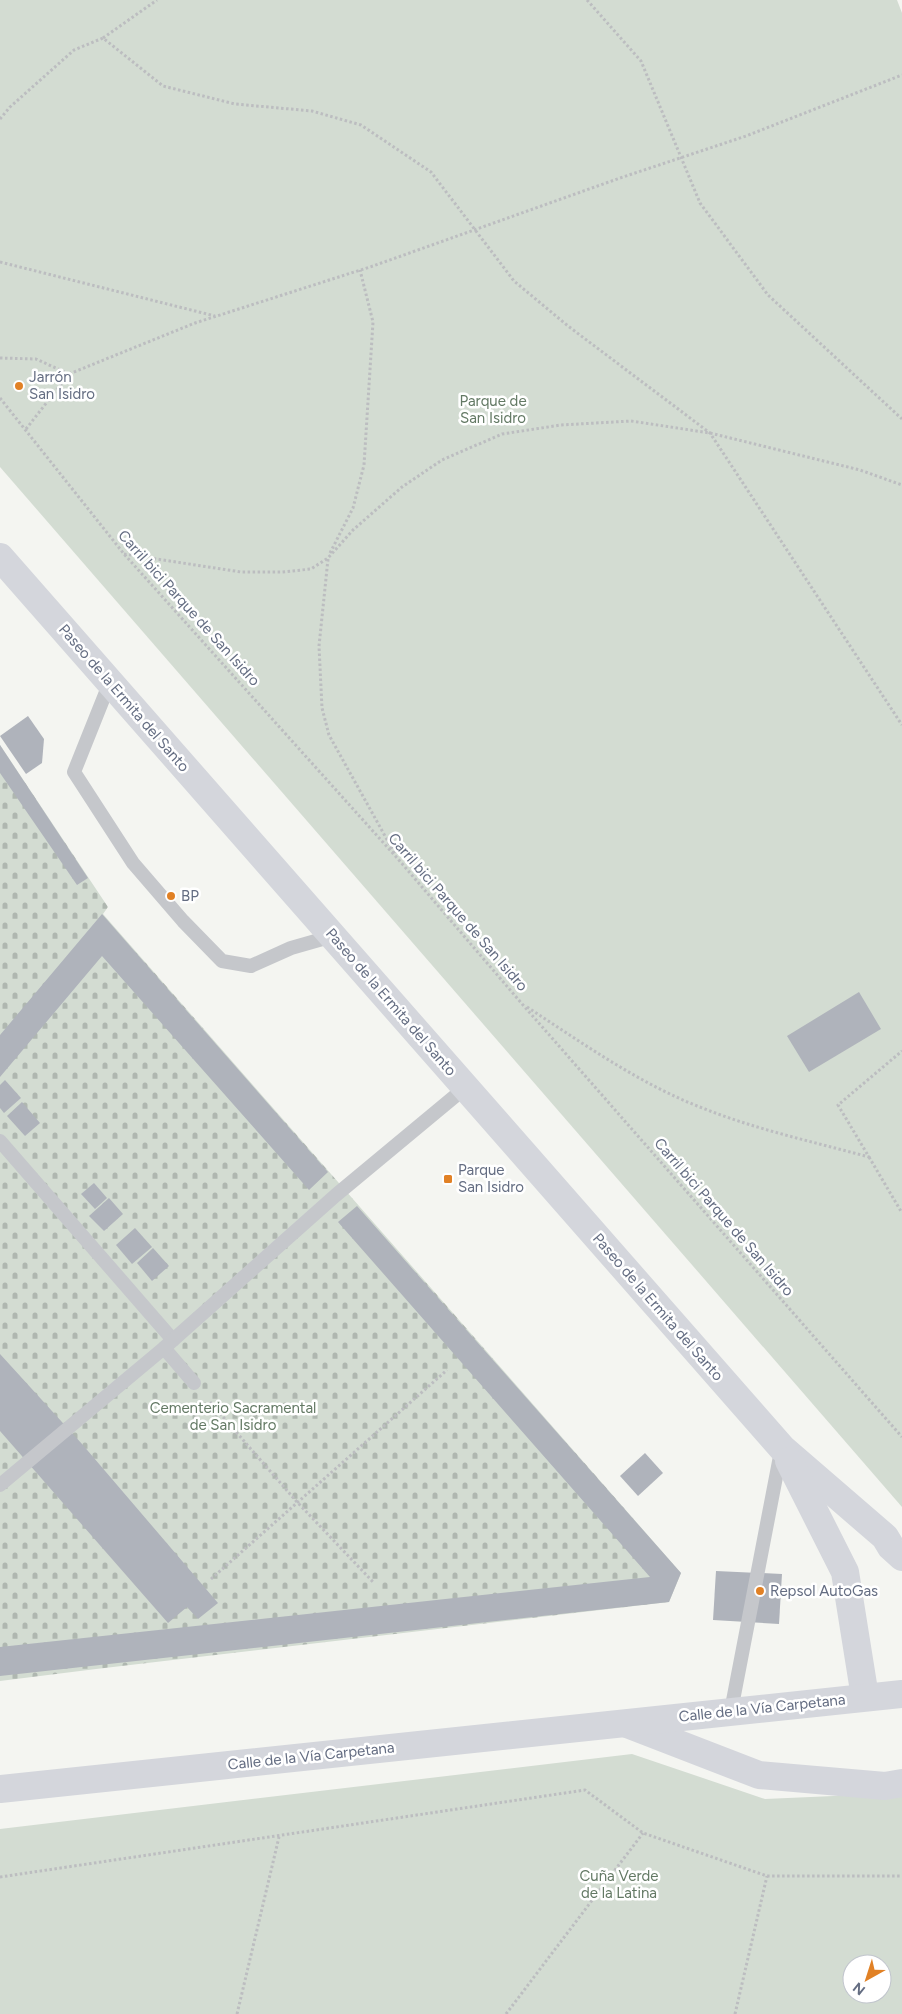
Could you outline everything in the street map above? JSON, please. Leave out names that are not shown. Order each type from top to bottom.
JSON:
[{"type":"street","name":"Paseo de la Ermita del Santo","points":[[0,557],[782,1448],[885,1537],[891,1547],[902,1557]]},
{"type":"street","name":"Paseo de la Ermita del Santo","points":[[782,1448],[845,1572],[865,1697]]},
{"type":"street","name":"Calle de la Vía Carpetana","points":[[0,1789],[902,1694]]},
{"type":"street","name":"Calle de la Vía Carpetana","points":[[623,1723],[759,1775],[885,1786],[902,1782]]},
{"type":"lane","points":[[110,682],[74,772],[133,863],[183,921],[222,961],[251,966],[290,948],[334,936]]},
{"type":"lane","points":[[0,1485],[168,1344],[336,1194],[466,1087]]},
{"type":"lane","points":[[0,1141],[168,1344],[194,1383]]},
{"type":"lane","points":[[731,1711],[782,1448]]},
{"type":"path","points":[[0,119],[74,50],[103,38],[157,0]]},
{"type":"path","points":[[587,0],[641,62],[700,203],[768,295],[902,418]]},
{"type":"path","points":[[103,38],[163,86],[234,104],[312,111],[361,124],[431,172],[514,281],[568,326],[710,433],[902,725]]},
{"type":"path","points":[[26,429],[68,374],[216,316],[360,270],[746,136],[902,75]]},
{"type":"path","points":[[0,262],[216,316]]},
{"type":"path","points":[[360,270],[373,322],[364,465],[354,508],[328,558],[318,646],[322,708],[329,735],[398,859]]},
{"type":"path","points":[[0,358],[36,359],[68,374]]},
{"type":"path","name":"Carril bici Parque de San Isidro","points":[[0,398],[124,554],[398,859],[523,1005],[902,1437]]},
{"type":"path","points":[[124,554],[241,572],[282,572],[311,569],[328,558],[353,530],[402,487],[442,460],[502,434],[561,425],[631,421],[710,433],[860,470],[902,485]]},
{"type":"path","points":[[523,1005],[592,1050],[647,1082],[704,1109],[749,1125],[869,1158]]},
{"type":"path","points":[[902,1051],[838,1105],[902,1213]]},
{"type":"path","points":[[211,1579],[447,1370]]},
{"type":"path","points":[[194,1383],[297,1502],[374,1583]]},
{"type":"path","points":[[0,1877],[585,1790],[643,1833],[767,1876],[902,1876]]},
{"type":"path","points":[[506,2014],[643,1833]]},
{"type":"path","points":[[237,2014],[279,1837]]},
{"type":"path","points":[[735,2014],[767,1876]]},
{"type":"green space","name":"Parque de San Isidro","points":[[0,0],[897,0],[902,13],[902,1507],[0,467]]},
{"type":"green space","name":"Cementerio Sacramental de San Isidro","points":[[0,745],[108,907],[103,914],[681,1573],[669,1602],[0,1681]]},
{"type":"green space","name":"Cuña Verde de la Latina","points":[[632,1754],[765,1799],[902,1793],[902,2014],[0,2014],[0,1829]]},
{"type":"building","points":[[28,716],[44,739],[42,763],[26,774],[0,736]]},
{"type":"building","points":[[0,745],[88,878],[77,885],[0,773]]},
{"type":"building","points":[[102,914],[328,1172],[309,1190],[102,956],[0,1077],[0,1035]]},
{"type":"building","points":[[859,992],[881,1029],[809,1072],[787,1036]]},
{"type":"building","points":[[5,1080],[21,1098],[4,1113],[0,1108],[0,1085]]},
{"type":"building","points":[[22,1102],[40,1123],[25,1136],[7,1116]]},
{"type":"building","points":[[94,1183],[107,1198],[95,1209],[81,1194]]},
{"type":"building","points":[[109,1198],[123,1214],[104,1231],[89,1216]]},
{"type":"building","points":[[357,1206],[681,1573],[669,1602],[0,1676],[0,1647],[650,1577],[338,1222]]},
{"type":"building","points":[[135,1228],[152,1247],[132,1264],[116,1245]]},
{"type":"building","points":[[153,1248],[169,1266],[152,1281],[137,1263]]},
{"type":"building","points":[[0,1354],[82,1444],[218,1603],[198,1619],[187,1607],[168,1623],[0,1431]]},
{"type":"building","points":[[645,1453],[663,1473],[638,1496],[620,1476]]},
{"type":"building","points":[[716,1571],[782,1574],[779,1624],[713,1620]]},
{"type":"place","name":"Jarrón San Isidro","points":[[19,386]]},
{"type":"place","name":"BP","points":[[171,896]]},
{"type":"place","name":"Parque San Isidro","points":[[448,1179]]},
{"type":"place","name":"Repsol AutoGas","points":[[760,1591]]}]
